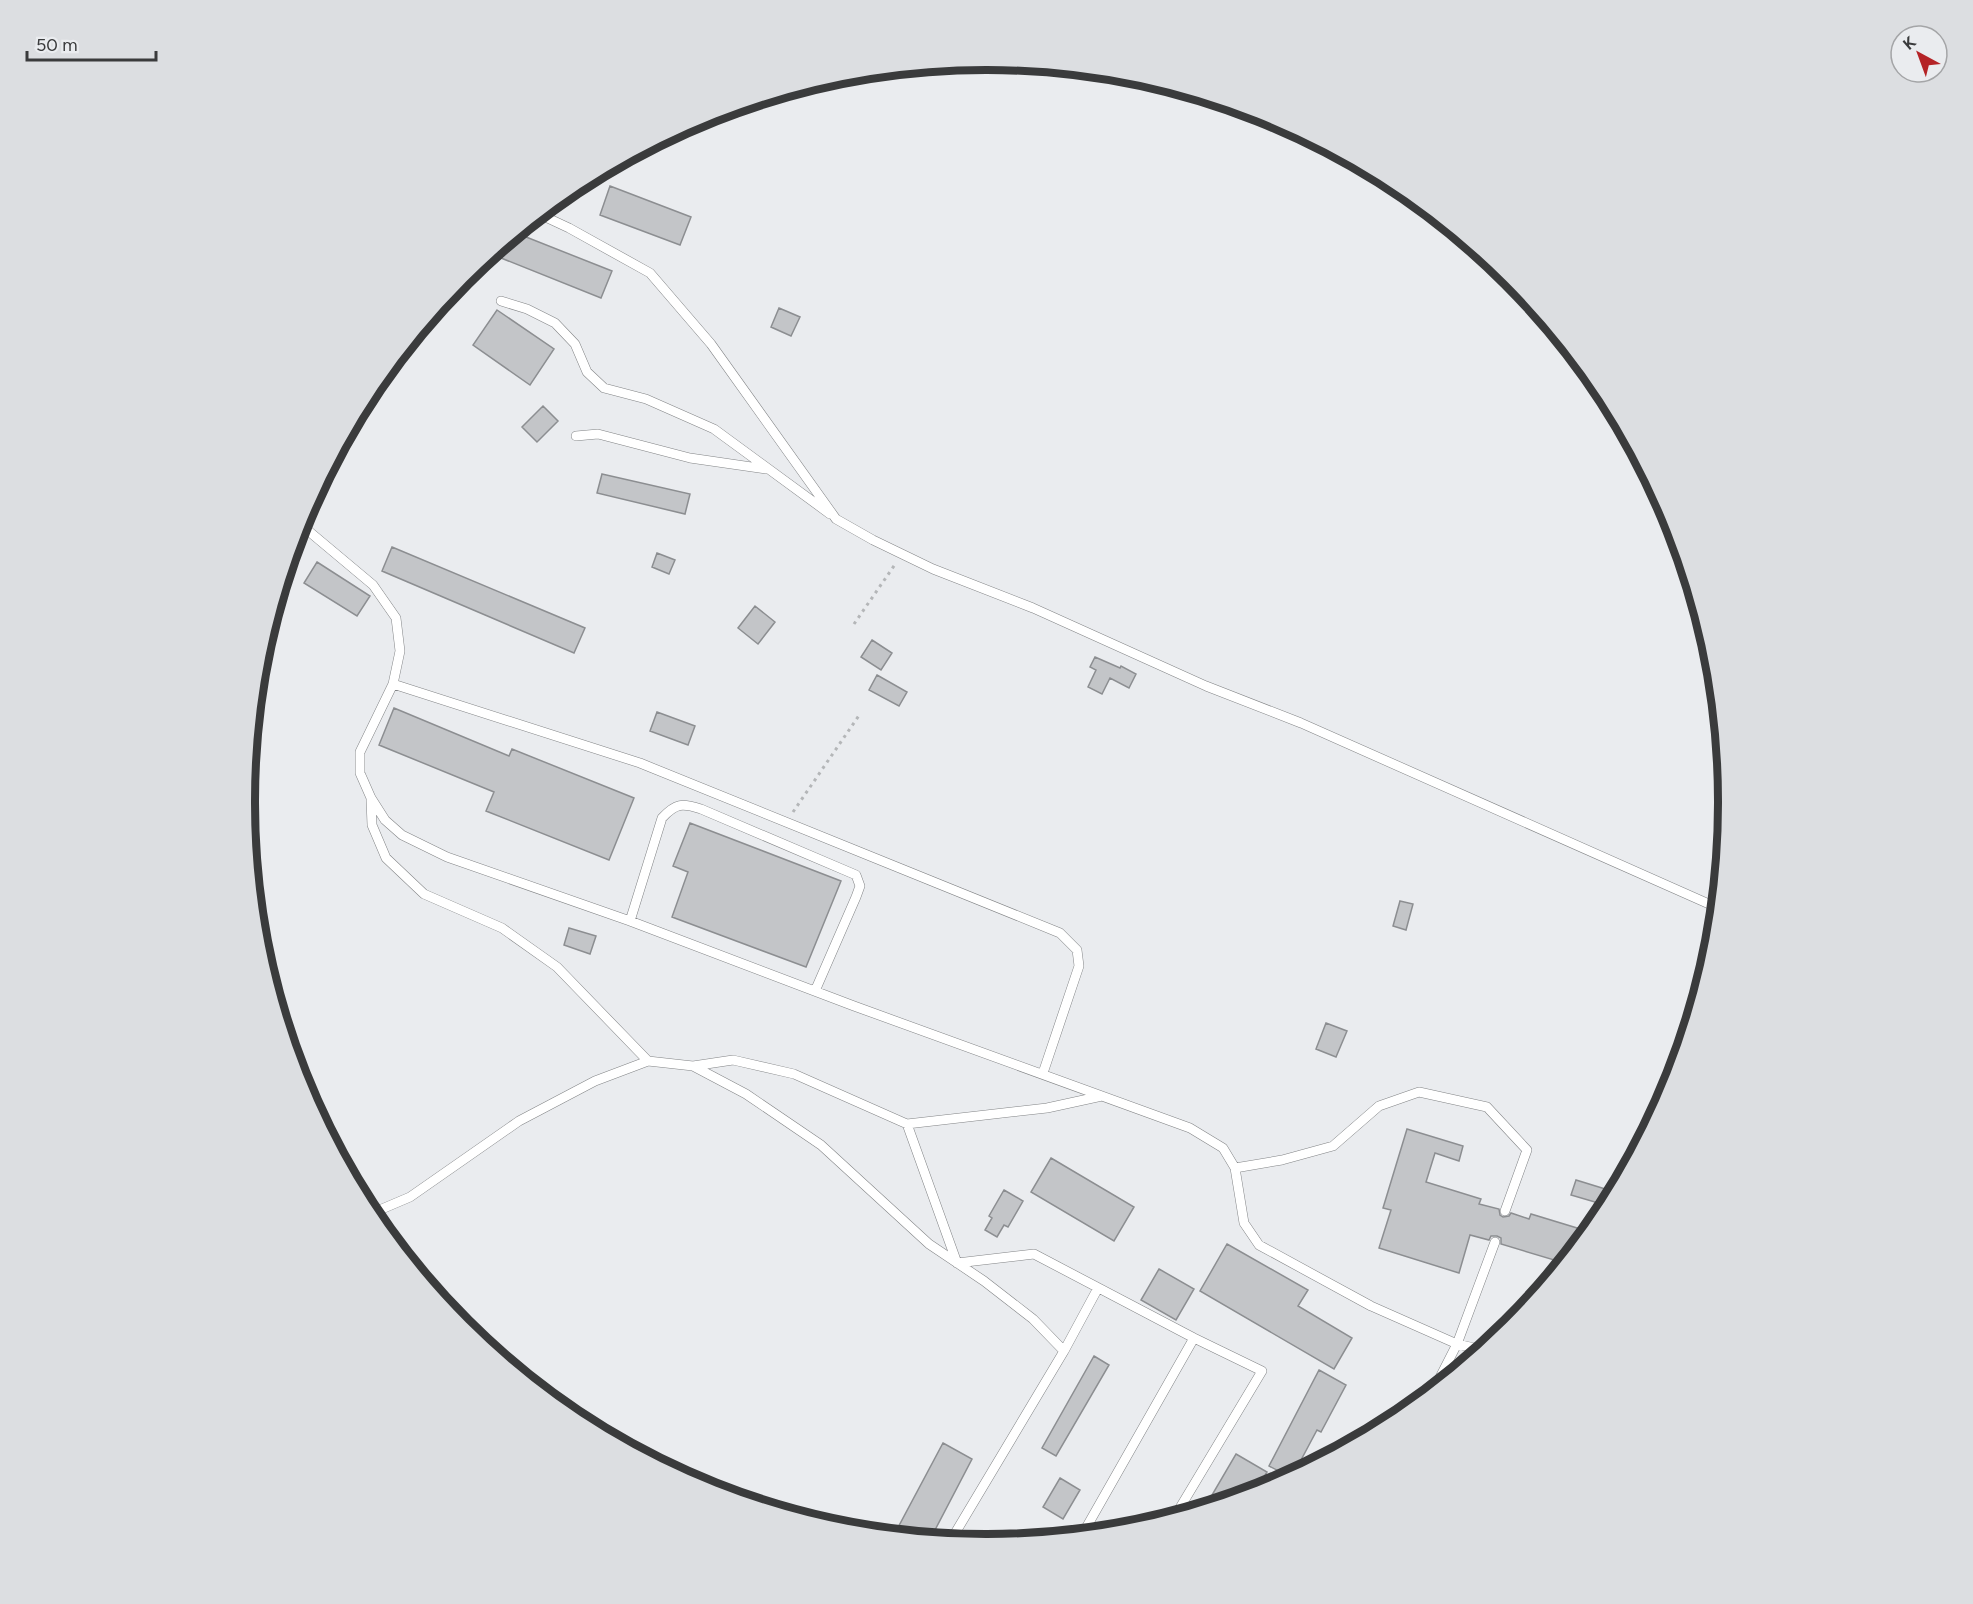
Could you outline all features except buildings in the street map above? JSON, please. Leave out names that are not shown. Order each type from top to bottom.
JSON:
[{"type":"lane","points":[[547,218],[650,273],[711,344],[836,519]]},
{"type":"lane","points":[[501,301],[526,309],[555,323],[575,344],[586,372],[604,388],[646,399],[714,429],[836,519],[902,554],[933,569],[1033,608],[1206,686],[1301,723],[1711,905]]},
{"type":"lane","points":[[576,436],[598,434],[690,458],[768,469]]},
{"type":"lane","points":[[308,530],[373,585],[396,618],[400,651],[393,684],[360,752],[360,773],[371,798],[385,820],[402,835],[447,857],[630,921],[1190,1128],[1223,1148],[1235,1168],[1244,1223],[1259,1245],[1371,1306],[1457,1344],[1473,1348]]},
{"type":"lane","points":[[393,684],[640,763],[1060,933],[1077,950],[1079,966],[1043,1073]]},
{"type":"lane","points":[[371,798],[372,825],[386,858],[424,894],[502,928],[557,967],[648,1061]]},
{"type":"lane","points":[[630,921],[662,818],[671,808],[684,804],[701,808],[856,875],[860,886],[815,991]]},
{"type":"lane","points":[[379,1210],[410,1197],[519,1121],[595,1081],[648,1061],[693,1066],[733,1059],[794,1074],[907,1124],[1047,1108],[1102,1096]]},
{"type":"lane","points":[[693,1066],[746,1094],[821,1145],[929,1244],[984,1281],[1033,1319],[1064,1351]]},
{"type":"lane","points":[[1235,1168],[1282,1160],[1333,1146],[1379,1106],[1419,1092],[1486,1107],[1527,1150],[1505,1211]]},
{"type":"lane","points":[[907,1124],[957,1263]]},
{"type":"lane","points":[[1441,1375],[1457,1344],[1495,1242]]},
{"type":"lane","points":[[957,1263],[1034,1254],[1262,1371],[1180,1508]]},
{"type":"lane","points":[[955,1533],[1064,1351],[1098,1288]]},
{"type":"lane","points":[[1087,1526],[1194,1338]]},
{"type":"path","points":[[854,624],[902,554]]},
{"type":"path","points":[[787,821],[860,714]]}]
